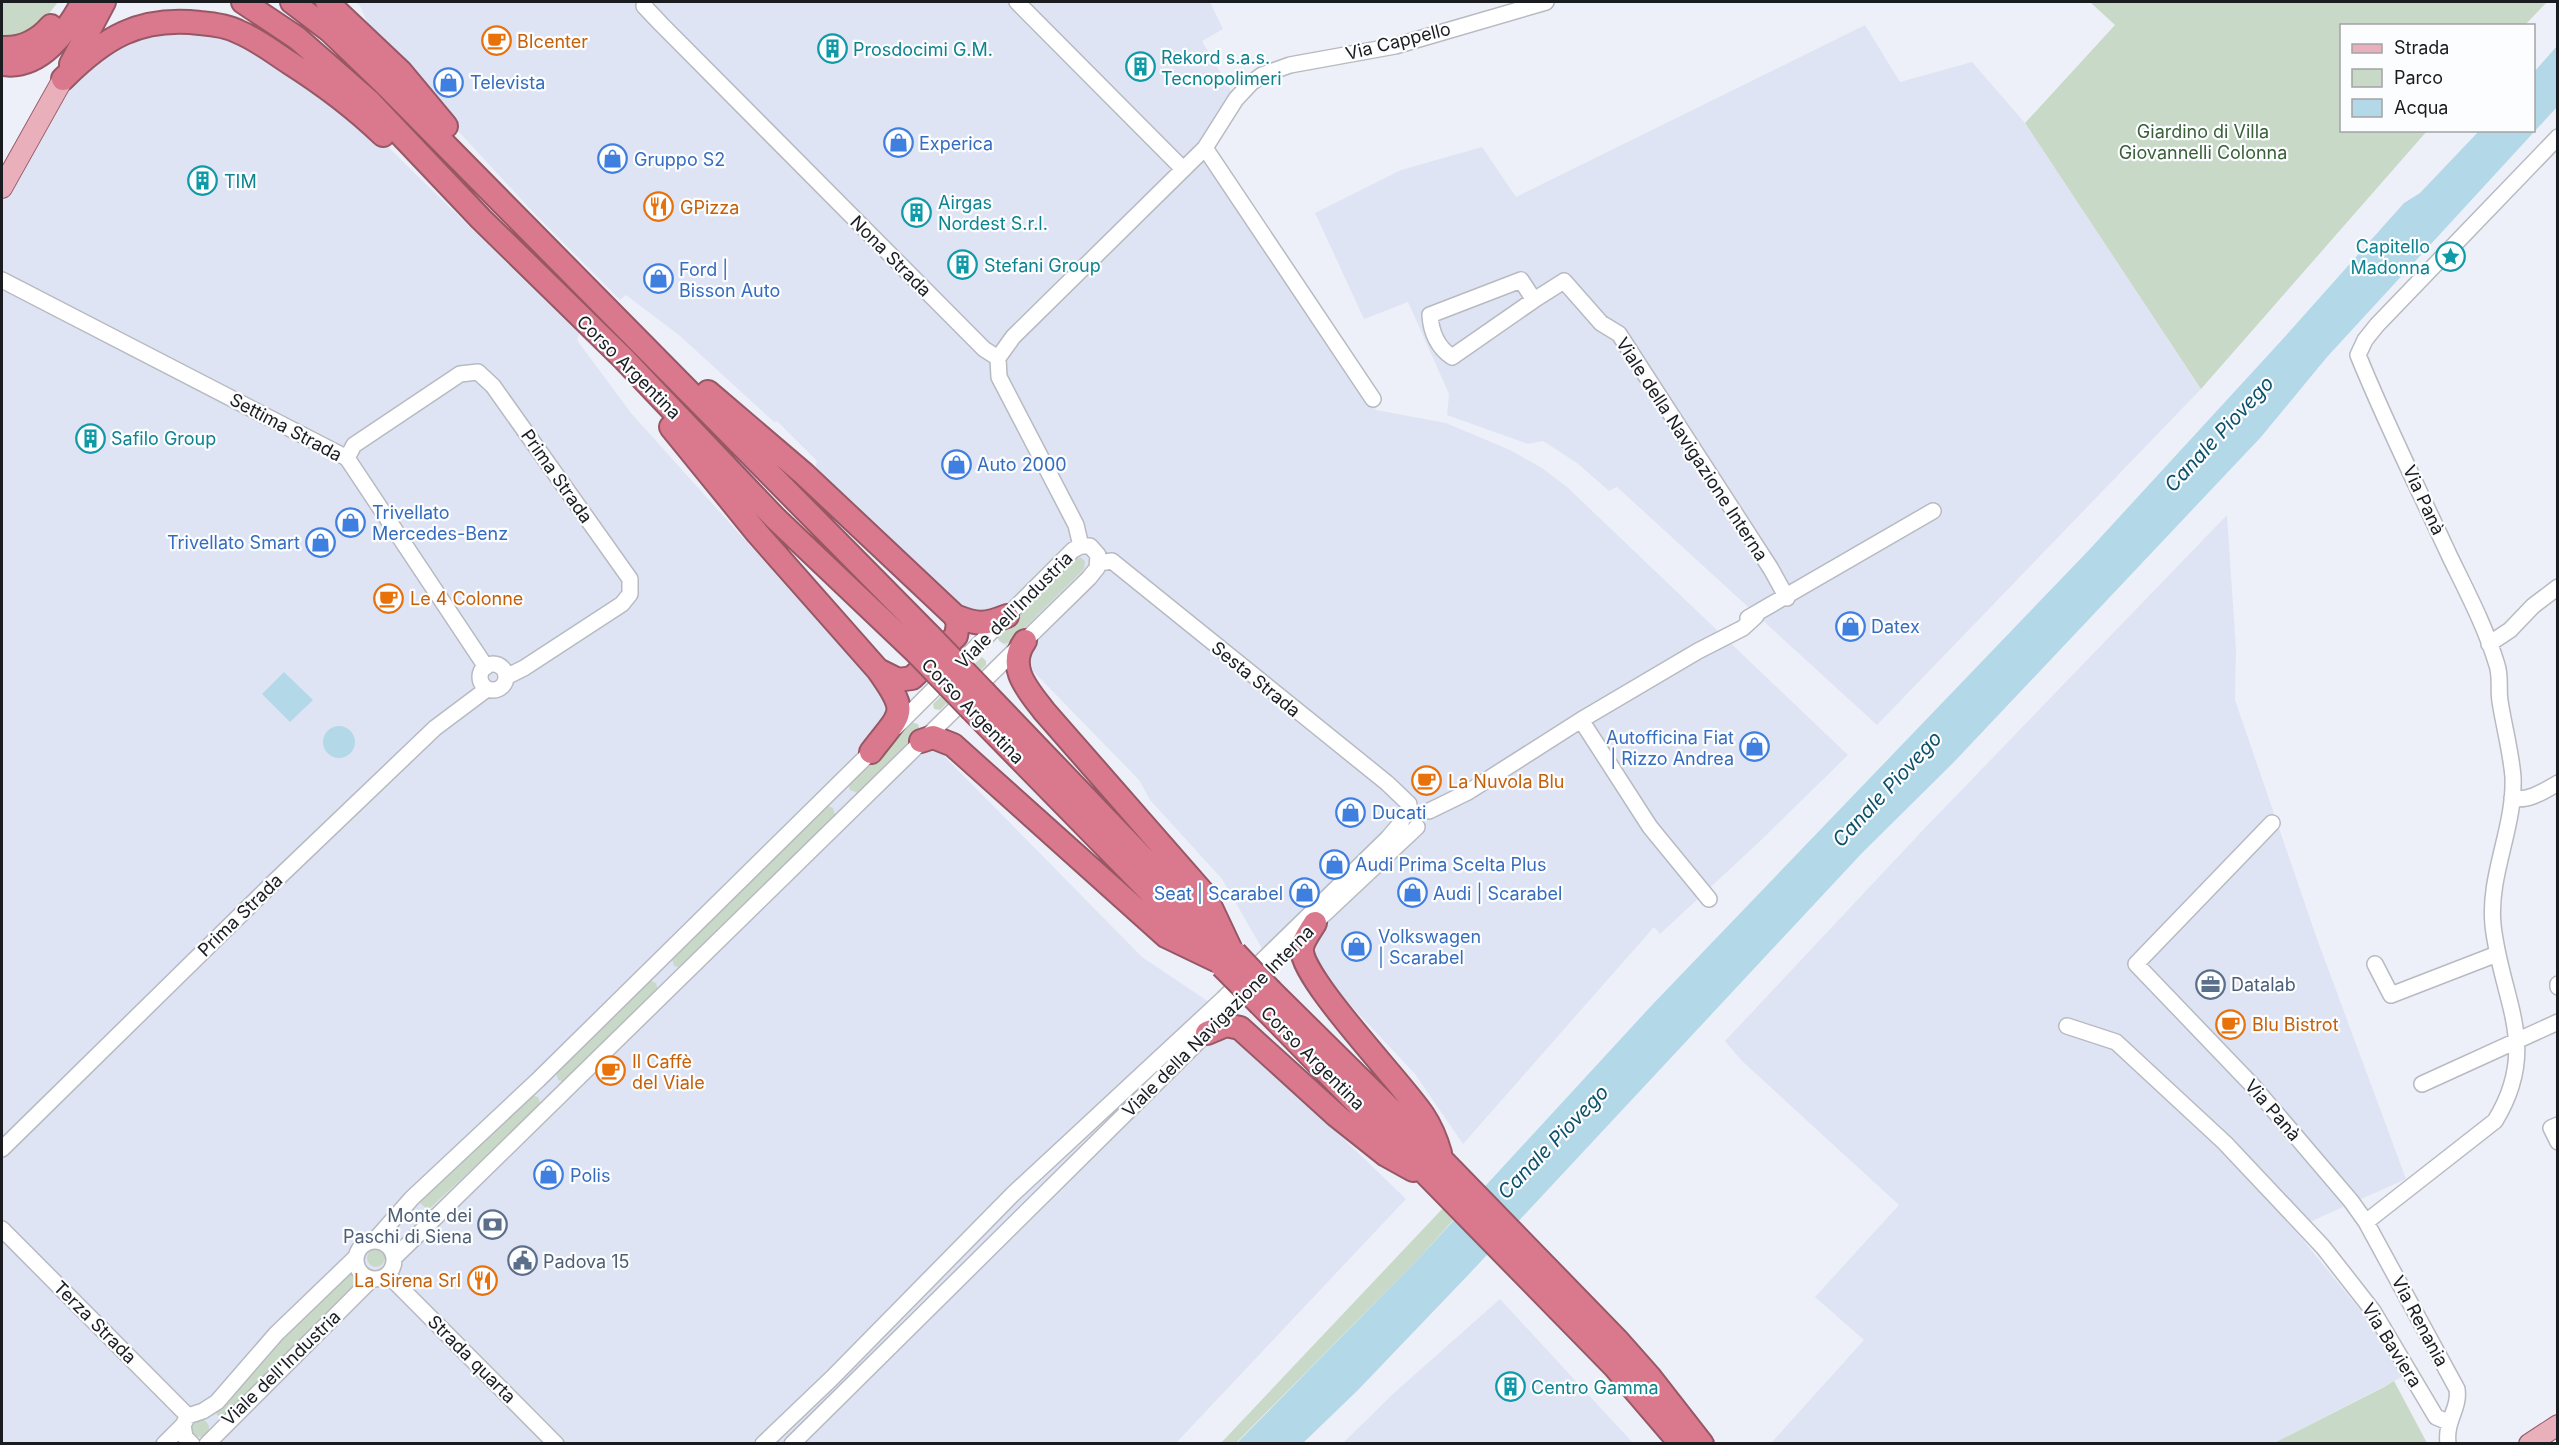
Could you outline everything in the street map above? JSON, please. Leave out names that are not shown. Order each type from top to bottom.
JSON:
[{"type":"highway","points":[[2,48],[23,46],[41,36],[56,19],[66,2]]},
{"type":"highway","points":[[2,64],[32,60],[53,46],[71,24],[83,2]]},
{"type":"highway","points":[[63,79],[104,2]]},
{"type":"highway","name":"Corso Argentina","points":[[243,2],[297,38],[369,101],[481,219],[624,359],[783,525],[924,645]]},
{"type":"highway","name":"Corso Argentina","points":[[292,2],[314,17],[354,53],[500,200],[924,645],[1265,997],[1528,1262],[1649,1376],[1702,1443]]},
{"type":"highway","points":[[327,2],[401,72],[475,158],[500,200]]},
{"type":"highway","points":[[63,79],[84,58],[110,39],[131,28],[153,22],[189,21],[237,30],[260,42],[338,95],[423,175],[481,219]]},
{"type":"highway","points":[[586,288],[804,474],[955,616],[979,624],[990,623],[1007,615]]},
{"type":"highway","points":[[567,305],[758,534],[878,670],[900,703],[899,713],[893,725],[871,752]]},
{"type":"highway","points":[[878,670],[897,680],[912,678],[956,636],[958,624],[955,616]]},
{"type":"highway","points":[[1024,641],[1018,650],[1017,659],[1020,679],[1044,711],[1206,895],[1226,957]]},
{"type":"highway","points":[[921,741],[933,737],[953,745],[1166,936],[1226,957]]},
{"type":"highway","points":[[1315,923],[1302,948],[1305,965],[1342,1016],[1423,1115],[1434,1135],[1443,1176]]},
{"type":"highway","points":[[1208,1032],[1226,1025],[1240,1028],[1288,1073],[1386,1155],[1443,1176]]},
{"type":"highway","name":"Corso Argentina","points":[[1528,1262],[1681,1443]]},
{"type":"highway","points":[[1649,1376],[1713,1443]]},
{"type":"highway","points":[[1662,1419],[1676,1443]]},
{"type":"main road","points":[[2,188],[63,79]]},
{"type":"main road","points":[[2529,1443],[2558,1425]]},
{"type":"street","name":"Nona Strada","points":[[645,2],[644,6],[661,24],[984,349],[998,358]]},
{"type":"street","points":[[1017,2],[1183,170]]},
{"type":"street","name":"Via Cappello","points":[[1205,148],[1236,99],[1251,83],[1271,71],[1290,65],[1395,46],[1546,2]]},
{"type":"street","name":"Via Panà","points":[[2272,823],[2136,964],[2253,1086],[2366,1222],[2495,1121],[2508,1101],[2514,1078],[2518,1039],[2497,954],[2492,902],[2512,798],[2512,777],[2500,699],[2498,667],[2358,355],[2365,340],[2377,325],[2558,137]]},
{"type":"street","points":[[1081,546],[1071,515],[999,376],[998,358],[1013,337],[1205,148],[1373,399]]},
{"type":"street","name":"Settima Strada","points":[[2,279],[347,458],[486,667]]},
{"type":"street","name":"Viale della Navigazione Interna","points":[[1534,300],[1521,280],[1430,315],[1431,325],[1442,350],[1452,357],[1564,281],[1601,323],[1619,334],[1787,598]]},
{"type":"street","name":"Prima Strada","points":[[2,1149],[275,881],[435,728],[487,689],[499,689],[506,682],[506,677],[524,668],[622,604],[630,594],[630,579],[493,386],[478,372],[460,374],[354,445],[347,458]]},
{"type":"street","name":"Viale della Navigazione Interna","points":[[792,1443],[1208,1032],[1303,932],[1417,827],[1427,823],[1429,811],[1468,792],[1581,720],[1698,651],[1717,634],[1738,622],[1756,616],[1933,511]]},
{"type":"street","name":"Viale dell'Industria","points":[[165,1443],[191,1417],[217,1402],[276,1334],[355,1258],[360,1247],[375,1240],[412,1198],[538,1080],[1073,550],[1081,546],[1090,546],[1098,555],[1099,563],[1089,578],[394,1257],[394,1264],[388,1275]]},
{"type":"street","name":"Sesta Strada","points":[[1099,563],[1112,561],[1387,783],[1407,810]]},
{"type":"street","points":[[2489,644],[2510,630],[2533,606],[2539,604],[2558,587]]},
{"type":"street","points":[[487,689],[480,678],[486,667],[498,665],[506,677]]},
{"type":"street","points":[[1581,720],[1650,827],[1709,899]]},
{"type":"street","points":[[2512,798],[2519,800],[2537,795],[2558,783]]},
{"type":"street","points":[[1417,827],[1408,824],[1407,810],[1419,802],[1429,811]]},
{"type":"street","name":"Viale della Navigazione Interna","points":[[763,1443],[832,1378],[1013,1194],[1270,953],[1388,838],[1400,824],[1407,810]]},
{"type":"street","points":[[2375,964],[2391,995],[2497,954]]},
{"type":"street","points":[[653,967],[672,987]]},
{"type":"street","points":[[2422,1084],[2558,1022]]},
{"type":"street","name":"Via Baviera","points":[[2067,1026],[2116,1042],[2225,1143],[2323,1247],[2373,1311],[2436,1417],[2448,1422]]},
{"type":"street","points":[[538,1080],[557,1099]]},
{"type":"street","points":[[2558,1125],[2551,1128],[2558,1142]]},
{"type":"street","points":[[1018,1191],[1013,1209],[1021,1217]]},
{"type":"street","points":[[981,1228],[999,1219],[1004,1225],[1002,1237]]},
{"type":"street","name":"Via Renania","points":[[2366,1222],[2457,1389],[2457,1402],[2448,1422]]},
{"type":"street","name":"Terza Strada","points":[[2,1229],[191,1417]]},
{"type":"street","points":[[375,1240],[388,1245],[394,1257]]},
{"type":"street","points":[[355,1258],[358,1269],[372,1279],[388,1275]]},
{"type":"street","name":"Strada quarta","points":[[388,1275],[556,1443]]},
{"type":"street","name":"Viale dell'Industria","points":[[211,1438],[372,1279]]},
{"type":"street","points":[[832,1378],[845,1391]]},
{"type":"street","points":[[191,1417],[185,1437],[192,1443]]},
{"type":"street","name":"Viale dell'Industria","points":[[191,1417],[214,1419],[211,1438]]},
{"type":"street","points":[[2448,1422],[2448,1443]]},
{"type":"shaded area","points":[[355,2],[1210,2],[1223,29],[1202,41],[1237,101],[1208,144],[1376,410],[1446,423],[1510,450],[1542,468],[1567,487],[1848,755],[1660,934],[1654,927],[1463,1144],[1415,1074],[1325,978],[1281,936],[1264,952],[1222,879],[1150,800],[1139,780],[1030,668],[971,615],[958,608],[813,475],[817,461],[777,421],[774,422],[680,336],[626,295],[620,300],[531,210],[447,119],[406,66],[369,26],[360,6]]},
{"type":"shaded area","points":[[167,25],[249,41],[381,140],[579,334],[577,340],[631,413],[886,697],[1142,957],[1209,1002],[1237,1036],[1406,1199],[1176,1443],[2,1444],[2,203],[67,87],[112,46]]},
{"type":"shaded area","points":[[1865,25],[1900,82],[1972,62],[2025,123],[2201,389],[1877,725],[1617,487],[1609,491],[1577,463],[1543,441],[1528,444],[1447,415],[1449,394],[1408,302],[1364,319],[1315,213],[1401,170],[1482,147],[1516,197]]},
{"type":"shaded area","points":[[2227,515],[2236,649],[2235,700],[2316,936],[2406,1179],[2294,1229],[2365,1316],[2404,1376],[2274,1443],[1771,1443],[1864,1340],[1815,1297],[1899,1205],[1741,1060],[1725,1041],[1923,830]]},
{"type":"shaded area","points":[[1500,1299],[1633,1443],[1343,1443],[1394,1393]]},
{"type":"green space","points":[[2,2],[58,2],[36,30],[2,41]]},
{"type":"green space","name":"Giardino di Villa Giovannelli Colonna","points":[[2090,2],[2547,2],[2526,24],[2340,24],[2340,132],[2426,132],[2201,389],[2025,123],[2115,25]]},
{"type":"green space","points":[[1080,557],[1085,561],[1084,569],[1010,642],[1004,644],[999,641],[997,635],[1074,558]]},
{"type":"green space","points":[[982,657],[986,665],[940,710],[934,709],[933,704]]},
{"type":"green space","points":[[910,722],[918,724],[920,731],[858,793],[850,790],[848,783]]},
{"type":"green space","points":[[826,805],[833,808],[835,815],[681,968],[674,966],[672,959]]},
{"type":"green space","points":[[649,980],[656,983],[658,990],[565,1082],[558,1080],[556,1072]]},
{"type":"green space","points":[[531,1095],[538,1097],[541,1105],[428,1210],[418,1201]]},
{"type":"green space","points":[[1444,1207],[1455,1218],[1420,1257],[1236,1443],[1220,1444]]},
{"type":"green space","points":[[376,1249],[382,1252],[385,1258],[382,1264],[376,1267],[370,1264],[367,1258],[370,1252]]},
{"type":"green space","points":[[352,1270],[358,1280],[347,1296],[221,1420],[214,1410]]},
{"type":"green space","points":[[2394,1381],[2427,1443],[2274,1443],[2384,1387]]},
{"type":"green space","points":[[200,1419],[206,1422],[209,1428],[206,1434],[200,1437],[194,1434],[191,1428],[194,1422]]},
{"type":"water","points":[[2557,46],[2557,107],[2535,131],[2535,71]]},
{"type":"water","name":"Canale Piovego","points":[[2478,132],[2534,132],[2327,357],[2261,437],[1953,763],[1862,853],[1358,1390],[1303,1443],[1236,1444],[1420,1257],[1652,1005],[2089,550],[2404,203],[2420,193]]},
{"type":"water","points":[[284,672],[313,700],[290,722],[262,694]]},
{"type":"water","points":[[339,726],[351,730],[355,742],[351,754],[339,758],[327,754],[323,742],[327,730]]},
{"type":"place","name":"BIcenter","points":[[496,41]]},
{"type":"place","name":"Prosdocimi G.M.","points":[[832,49]]},
{"type":"place","name":"Rekord s.a.s. Tecnopolimeri","points":[[1140,67]]},
{"type":"place","name":"Televista","points":[[449,82]]},
{"type":"place","name":"Experica","points":[[898,143]]},
{"type":"place","name":"Gruppo S2","points":[[613,159]]},
{"type":"place","name":"TIM","points":[[203,181]]},
{"type":"place","name":"GPizza","points":[[659,207]]},
{"type":"place","name":"Airgas Nordest S.r.l.","points":[[917,212]]},
{"type":"place","name":"Capitello Madonna","points":[[2451,256]]},
{"type":"place","name":"Stefani Group","points":[[963,265]]},
{"type":"place","name":"Ford | Bisson Auto","points":[[658,279]]},
{"type":"place","name":"Safilo Group","points":[[90,438]]},
{"type":"place","name":"Auto 2000","points":[[956,464]]},
{"type":"place","name":"Trivellato Mercedes-Benz","points":[[351,522]]},
{"type":"place","name":"Trivellato Smart","points":[[321,542]]},
{"type":"place","name":"Le 4 Colonne","points":[[389,598]]},
{"type":"place","name":"Datex","points":[[1850,626]]},
{"type":"place","name":"Autofficina Fiat | Rizzo Andrea","points":[[1755,747]]},
{"type":"place","name":"La Nuvola Blu","points":[[1427,781]]},
{"type":"place","name":"Ducati","points":[[1351,812]]},
{"type":"place","name":"Audi Prima Scelta Plus","points":[[1334,864]]},
{"type":"place","name":"Seat | Scarabel","points":[[1304,893]]},
{"type":"place","name":"Audi | Scarabel","points":[[1412,893]]},
{"type":"place","name":"Volkswagen | Scarabel","points":[[1357,946]]},
{"type":"place","name":"Datalab","points":[[2210,984]]},
{"type":"place","name":"Blu Bistrot","points":[[2231,1024]]},
{"type":"place","name":"Il Caffè del Viale","points":[[611,1071]]},
{"type":"place","name":"Polis","points":[[549,1175]]},
{"type":"place","name":"Monte dei Paschi di Siena","points":[[493,1225]]},
{"type":"place","name":"Padova 15","points":[[522,1261]]},
{"type":"place","name":"La Sirena Srl","points":[[482,1280]]},
{"type":"place","name":"Centro Gamma","points":[[1510,1387]]}]
